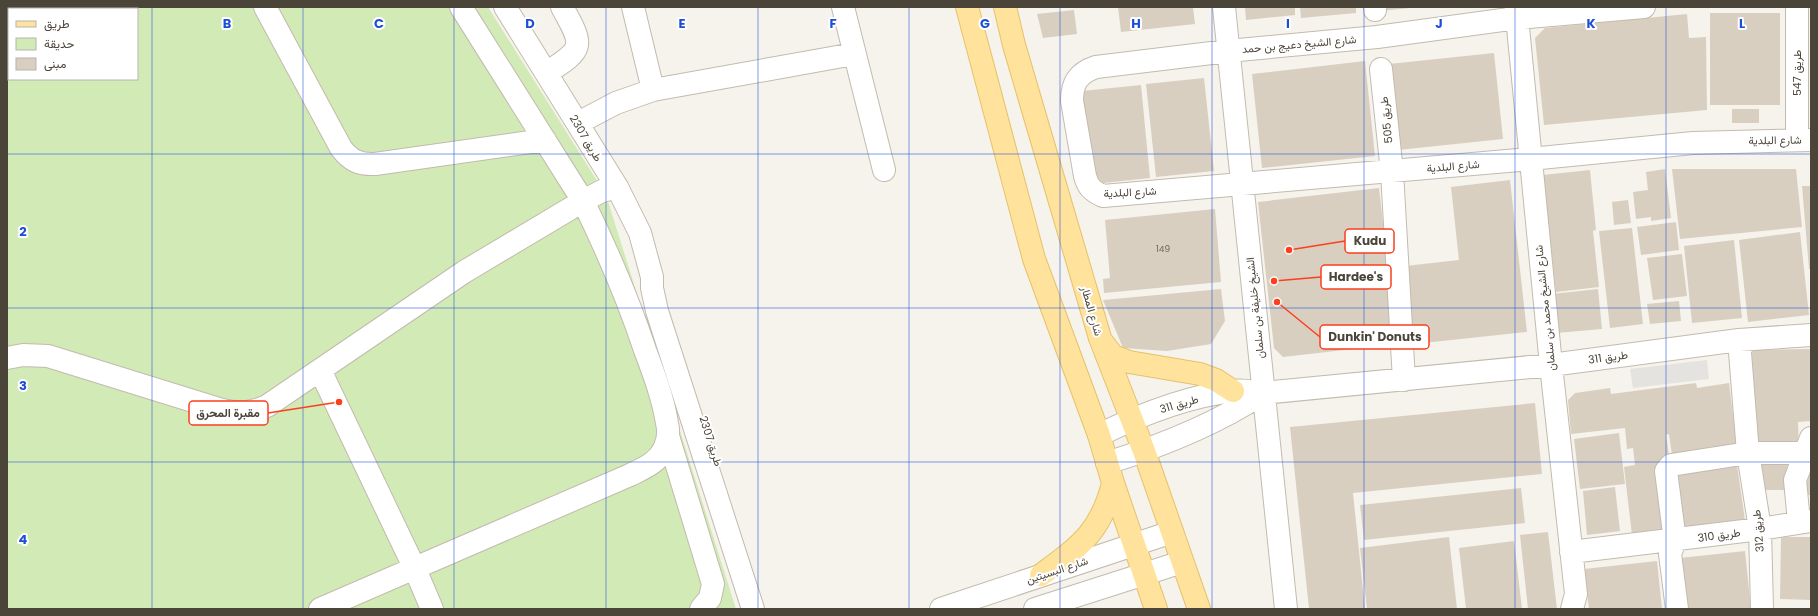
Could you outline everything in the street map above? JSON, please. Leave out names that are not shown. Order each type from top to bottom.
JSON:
[{"type":"main road","points":[[967,7],[1034,259],[1099,435],[1110,473],[1156,609]]},
{"type":"main road","name":"شارع المطار","points":[[1005,7],[1014,45],[1100,338],[1144,452],[1199,609]]},
{"type":"main road","points":[[1100,338],[1112,356],[1129,362],[1200,374],[1216,380],[1233,391]]},
{"type":"main road","points":[[1041,575],[1070,554],[1087,538],[1098,524],[1108,502],[1110,473]]},
{"type":"street","points":[[265,7],[341,148],[347,156],[354,161],[364,164],[375,164],[545,140]]},
{"type":"street","points":[[461,7],[583,202],[600,235],[621,284],[659,389],[668,424],[668,436],[713,584],[710,598],[701,609]]},
{"type":"street","name":"طريق 2307","points":[[505,7],[617,187],[640,234],[652,277],[652,288],[657,311],[753,609]]},
{"type":"street","points":[[546,73],[565,61],[578,47],[576,31],[562,7]]},
{"type":"street","points":[[633,7],[653,90]]},
{"type":"street","points":[[842,7],[884,170]]},
{"type":"street","name":"الشيخ خليفة بن سلمان","points":[[1224,7],[1286,609]]},
{"type":"street","name":"شارع الشيخ دعيج بن حمد","points":[[1095,193],[1088,186],[1085,176],[1073,108],[1072,89],[1076,78],[1085,71],[1096,67],[1228,51],[1377,36],[1516,13],[1644,7]]},
{"type":"street","name":"طريق 547","points":[[1797,7],[1804,139]]},
{"type":"street","name":"شارع الشيخ محمد بن سلمان","points":[[1516,13],[1551,365],[1576,594],[1572,609]]},
{"type":"street","points":[[578,123],[616,103],[653,90],[854,54]]},
{"type":"street","name":"طريق 505","points":[[1381,69],[1392,172]]},
{"type":"street","name":"شارع البلدية","points":[[1095,193],[1103,196],[1392,172],[1693,143],[1804,139]]},
{"type":"street","points":[[1392,172],[1404,380]]},
{"type":"street","points":[[7,358],[23,355],[36,355],[59,359],[222,410],[235,413],[248,413],[267,406],[464,272],[602,191],[617,187]]},
{"type":"street","name":"طريق 2307","points":[[652,277],[659,285],[668,306],[764,609]]},
{"type":"street","name":"طريق 311","points":[[1099,435],[1131,419],[1183,402],[1233,391],[1245,390],[1263,393],[1404,380],[1551,365],[1739,340],[1811,335]]},
{"type":"street","name":"طريق 312","points":[[1739,340],[1748,453],[1760,529],[1762,609]]},
{"type":"street","points":[[320,370],[415,569],[432,609]]},
{"type":"street","name":"طريق 311","points":[[1110,473],[1144,452],[1222,417],[1263,393]]},
{"type":"street","points":[[320,609],[623,478],[653,463],[660,456],[668,436]]},
{"type":"street","points":[[1677,609],[1670,554],[1675,541],[1666,471],[1671,465],[1748,453],[1808,446],[1795,480],[1805,521]]},
{"type":"street","name":"طريق 310","points":[[1571,552],[1675,541],[1805,521]]},
{"type":"street","name":"شارع البسيتين","points":[[941,609],[1172,532]]},
{"type":"street","points":[[1035,609],[1182,562]]},
{"type":"green space","points":[[7,7],[488,7],[606,195],[736,609],[7,609]]},
{"type":"shaded area","points":[[1707,360],[1709,379],[1633,388],[1630,369]]},
{"type":"building","points":[[1118,7],[1193,7],[1195,24],[1121,32]]},
{"type":"building","points":[[1245,7],[1295,7],[1295,15],[1246,20]]},
{"type":"building","points":[[1300,7],[1356,7],[1356,13],[1301,18]]},
{"type":"building","points":[[1379,7],[1410,7],[1410,8],[1380,11]]},
{"type":"building","points":[[1074,10],[1077,34],[1043,38],[1037,14]]},
{"type":"building","points":[[1710,13],[1780,13],[1780,105],[1710,105]]},
{"type":"building","points":[[1687,14],[1689,38],[1706,37],[1707,110],[1544,125],[1535,38],[1545,28]]},
{"type":"building","points":[[1494,53],[1503,139],[1398,150],[1389,64]]},
{"type":"building","points":[[1365,61],[1375,156],[1262,168],[1252,74]]},
{"type":"building","points":[[1204,78],[1214,171],[1156,177],[1146,84]]},
{"type":"building","points":[[1141,85],[1150,178],[1103,183],[1090,171],[1082,91]]},
{"type":"building","points":[[1732,109],[1759,109],[1759,123],[1732,123]]},
{"type":"building","points":[[1665,169],[1671,218],[1651,221],[1651,217],[1636,219],[1633,192],[1648,190],[1646,172]]},
{"type":"building","points":[[1672,169],[1796,169],[1802,227],[1680,239]]},
{"type":"building","points":[[1590,170],[1596,230],[1593,231],[1599,287],[1556,292],[1543,175]]},
{"type":"building","points":[[1510,180],[1527,332],[1414,344],[1405,266],[1459,260],[1451,187]]},
{"type":"building","points":[[1802,186],[1811,186],[1811,269],[1809,269]]},
{"type":"building","points":[[1379,188],[1397,344],[1283,357],[1274,348],[1258,202]]},
{"type":"building","points":[[1628,200],[1631,223],[1614,225],[1612,202]]},
{"type":"building","points":[[1215,209],[1221,282],[1104,293],[1103,279],[1110,278],[1105,220]]},
{"type":"building","points":[[1676,222],[1679,250],[1641,255],[1637,227]]},
{"type":"building","points":[[1632,228],[1643,324],[1610,328],[1599,231]]},
{"type":"building","points":[[1800,232],[1809,315],[1748,322],[1739,240]]},
{"type":"building","points":[[1734,240],[1742,318],[1692,323],[1684,246]]},
{"type":"building","points":[[1682,254],[1687,296],[1653,300],[1647,258]]},
{"type":"building","points":[[1221,289],[1225,321],[1211,344],[1167,351],[1123,348],[1103,300]]},
{"type":"building","points":[[1598,289],[1602,329],[1556,333],[1552,294]]},
{"type":"building","points":[[1679,301],[1681,321],[1650,324],[1647,304]]},
{"type":"building","points":[[1811,349],[1811,421],[1798,422],[1799,446],[1754,447],[1752,350]]},
{"type":"building","points":[[1696,383],[1697,388],[1729,383],[1737,448],[1673,462],[1669,434],[1666,435],[1670,461],[1671,530],[1632,535],[1624,467],[1635,465],[1633,448],[1627,449],[1625,428],[1571,434],[1568,400],[1575,393],[1610,388],[1611,394]]},
{"type":"building","points":[[1535,403],[1542,474],[1353,493],[1365,609],[1309,609],[1290,427]]},
{"type":"building","points":[[1619,433],[1625,484],[1580,489],[1574,439]]},
{"type":"building","points":[[1811,454],[1811,495],[1803,495]]},
{"type":"building","points":[[1736,458],[1745,520],[1678,530],[1670,473]]},
{"type":"building","points":[[1758,459],[1787,459],[1788,490],[1759,490]]},
{"type":"building","points":[[1615,487],[1620,531],[1587,535],[1583,491]]},
{"type":"building","points":[[1521,488],[1525,523],[1364,540],[1360,505]]},
{"type":"building","points":[[1548,532],[1557,609],[1528,609],[1520,535]]},
{"type":"building","points":[[1449,537],[1457,609],[1367,609],[1360,548]]},
{"type":"building","points":[[1781,537],[1811,537],[1811,600],[1780,599]]},
{"type":"building","points":[[1514,541],[1522,609],[1466,609],[1459,548]]},
{"type":"building","points":[[1745,551],[1751,609],[1685,609],[1680,558]]},
{"type":"building","points":[[1657,561],[1662,609],[1589,609],[1584,569]]},
{"type":"place","name":"Kudu","points":[[1289,250]]},
{"type":"place","name":"Hardee's","points":[[1274,281]]},
{"type":"place","name":"Dunkin' Donuts","points":[[1277,302]]},
{"type":"place","name":"مقبرة المحرق","points":[[339,402]]}]
